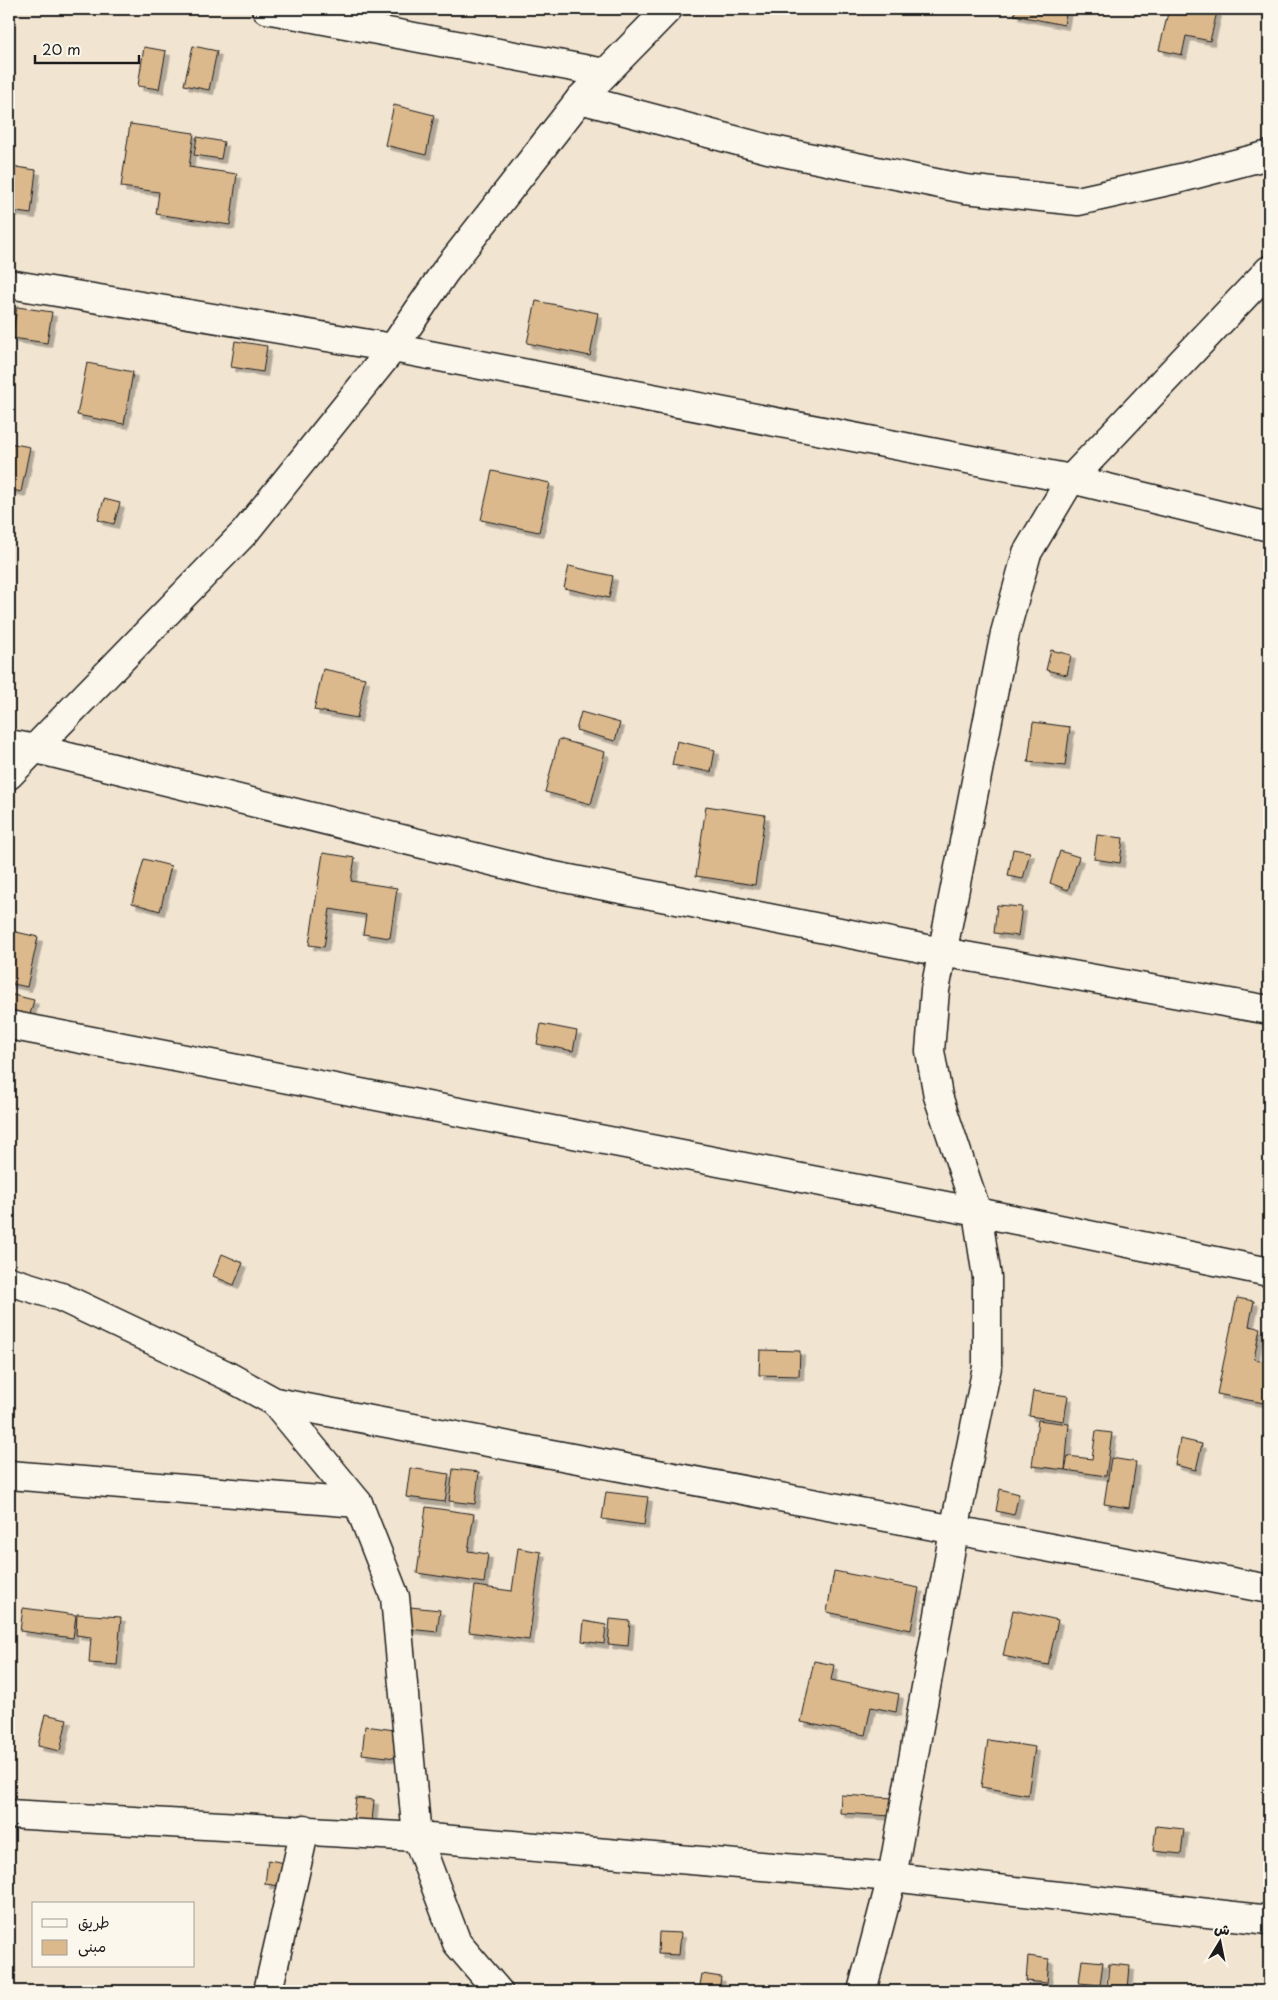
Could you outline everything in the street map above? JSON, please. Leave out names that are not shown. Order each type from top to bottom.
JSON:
[{"type":"street","points":[[266,9],[605,74]]},
{"type":"street","points":[[9,776],[246,532],[392,348],[444,273],[580,99],[668,9]]},
{"type":"street","points":[[580,99],[768,149],[965,189],[1078,201],[1181,178],[1269,155]]},
{"type":"street","points":[[862,1991],[892,1877],[954,1530],[987,1367],[987,1277],[977,1212],[938,1096],[930,1051],[935,990],[1005,633],[1027,553],[1071,479],[1269,270]]},
{"type":"street","points":[[9,284],[392,348],[1071,479],[1269,527]]},
{"type":"street","points":[[9,744],[36,749],[544,874],[942,952],[1269,1010]]},
{"type":"street","points":[[9,1025],[977,1212],[1269,1272]]},
{"type":"street","points":[[9,1281],[61,1296],[226,1375],[275,1402],[1269,1590]]},
{"type":"street","points":[[275,1402],[358,1503],[395,1597],[417,1837],[458,1943],[498,1991]]},
{"type":"street","points":[[9,1475],[358,1503]]},
{"type":"street","points":[[9,1814],[305,1829],[417,1837],[892,1877],[1269,1920]]},
{"type":"street","points":[[268,1991],[305,1829]]},
{"type":"building","points":[[1016,9],[1067,9],[1064,25],[1014,15]]},
{"type":"building","points":[[1169,9],[1204,9],[1217,12],[1210,41],[1186,36],[1182,55],[1159,50]]},
{"type":"building","points":[[1262,9],[1269,9],[1269,13],[1261,12]]},
{"type":"building","points":[[193,46],[217,51],[209,90],[184,85]]},
{"type":"building","points":[[144,47],[166,51],[159,89],[138,86]]},
{"type":"building","points":[[394,105],[434,115],[426,155],[385,145]]},
{"type":"building","points":[[130,124],[194,133],[189,167],[237,174],[230,225],[156,214],[159,192],[121,187]]},
{"type":"building","points":[[197,137],[224,142],[221,159],[194,155]]},
{"type":"building","points":[[9,166],[36,170],[31,214],[9,211]]},
{"type":"building","points":[[536,301],[598,313],[590,356],[527,343]]},
{"type":"building","points":[[17,307],[52,312],[47,343],[12,338]]},
{"type":"building","points":[[235,341],[267,346],[263,372],[231,367]]},
{"type":"building","points":[[87,363],[133,372],[124,424],[77,415]]},
{"type":"building","points":[[9,443],[30,447],[21,492],[9,489]]},
{"type":"building","points":[[492,471],[550,483],[539,532],[481,520]]},
{"type":"building","points":[[104,499],[120,503],[114,524],[98,520]]},
{"type":"building","points":[[569,566],[613,576],[609,598],[564,588]]},
{"type":"building","points":[[1051,650],[1071,655],[1067,675],[1046,670]]},
{"type":"building","points":[[323,669],[365,678],[357,718],[314,710]]},
{"type":"building","points":[[581,712],[620,723],[615,741],[576,730]]},
{"type":"building","points":[[1033,722],[1070,727],[1065,766],[1028,762]]},
{"type":"building","points":[[559,739],[605,752],[591,804],[545,792]]},
{"type":"building","points":[[677,741],[715,750],[711,772],[672,765]]},
{"type":"building","points":[[706,806],[765,815],[755,885],[696,876]]},
{"type":"building","points":[[1097,835],[1123,838],[1120,863],[1094,859]]},
{"type":"building","points":[[1013,849],[1030,852],[1023,879],[1008,876]]},
{"type":"building","points":[[1060,851],[1079,857],[1068,890],[1050,883]]},
{"type":"building","points":[[323,853],[355,858],[351,881],[397,888],[390,938],[363,934],[366,915],[330,909],[324,947],[309,945]]},
{"type":"building","points":[[144,859],[171,866],[160,911],[132,903]]},
{"type":"building","points":[[997,905],[1022,907],[1018,936],[994,933]]},
{"type":"building","points":[[12,931],[38,937],[27,987],[9,983],[9,947]]},
{"type":"building","points":[[9,994],[34,1000],[29,1018],[9,1013]]},
{"type":"building","points":[[541,1024],[577,1031],[573,1051],[537,1044]]},
{"type":"building","points":[[222,1254],[243,1263],[234,1285],[213,1276]]},
{"type":"building","points":[[1237,1298],[1254,1301],[1249,1326],[1260,1328],[1254,1359],[1269,1362],[1269,1404],[1217,1394]]},
{"type":"building","points":[[760,1350],[800,1351],[799,1376],[759,1375]]},
{"type":"building","points":[[1033,1391],[1068,1396],[1064,1421],[1029,1416]]},
{"type":"building","points":[[1038,1420],[1069,1424],[1065,1470],[1032,1466]]},
{"type":"building","points":[[1096,1431],[1112,1433],[1106,1476],[1065,1470],[1068,1456],[1092,1459]]},
{"type":"building","points":[[1180,1439],[1202,1444],[1196,1470],[1175,1465]]},
{"type":"building","points":[[1111,1458],[1136,1462],[1129,1508],[1104,1504]]},
{"type":"building","points":[[410,1468],[449,1474],[445,1502],[406,1497]]},
{"type":"building","points":[[453,1469],[479,1472],[475,1504],[449,1501]]},
{"type":"building","points":[[1000,1489],[1019,1494],[1014,1515],[996,1511]]},
{"type":"building","points":[[606,1492],[648,1497],[644,1525],[602,1519]]},
{"type":"building","points":[[426,1507],[474,1514],[468,1551],[488,1554],[484,1583],[417,1573]]},
{"type":"building","points":[[518,1548],[541,1552],[529,1640],[469,1632],[475,1586],[512,1591]]},
{"type":"building","points":[[834,1571],[919,1588],[911,1630],[827,1612]]},
{"type":"building","points":[[410,1607],[440,1610],[437,1632],[408,1629]]},
{"type":"building","points":[[23,1608],[76,1615],[73,1638],[20,1631]]},
{"type":"building","points":[[1013,1610],[1058,1620],[1048,1665],[1003,1656]]},
{"type":"building","points":[[77,1614],[121,1617],[117,1665],[89,1663],[91,1637],[76,1635]]},
{"type":"building","points":[[610,1619],[630,1621],[628,1646],[608,1644]]},
{"type":"building","points":[[584,1621],[606,1625],[604,1644],[582,1641]]},
{"type":"building","points":[[814,1661],[834,1665],[831,1680],[899,1694],[896,1712],[871,1707],[865,1735],[801,1722]]},
{"type":"building","points":[[45,1714],[67,1719],[60,1751],[38,1746]]},
{"type":"building","points":[[365,1726],[417,1733],[413,1760],[362,1754]]},
{"type":"building","points":[[988,1740],[1035,1747],[1028,1795],[981,1787]]},
{"type":"building","points":[[841,1795],[894,1798],[892,1816],[840,1813]]},
{"type":"building","points":[[356,1798],[374,1800],[372,1822],[353,1820]]},
{"type":"building","points":[[1156,1826],[1184,1829],[1181,1854],[1153,1851]]},
{"type":"building","points":[[268,1860],[298,1865],[295,1888],[265,1884]]},
{"type":"building","points":[[659,1932],[681,1933],[679,1955],[658,1954]]},
{"type":"building","points":[[1028,1956],[1049,1959],[1047,1983],[1026,1981]]},
{"type":"building","points":[[1082,1960],[1103,1962],[1100,1985],[1079,1983]]},
{"type":"building","points":[[1109,1964],[1130,1966],[1128,1989],[1107,1987]]},
{"type":"building","points":[[702,1974],[721,1977],[719,1991],[699,1991]]}]
